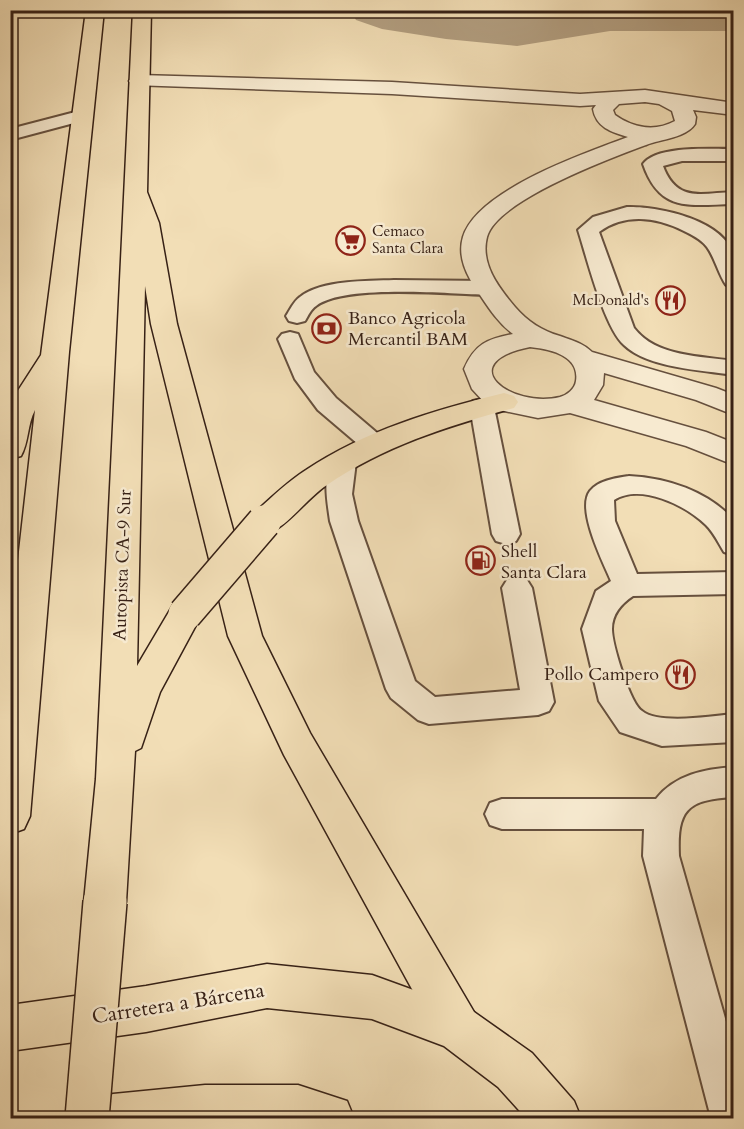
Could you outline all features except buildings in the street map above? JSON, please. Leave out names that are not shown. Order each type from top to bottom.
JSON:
[{"type":"main road","points":[[10,816],[55,352],[95,10]]},
{"type":"main road","name":"Autopista CA-9 Sur","points":[[87,1119],[115,779],[142,10]]},
{"type":"main road","points":[[134,188],[147,223],[164,324],[245,636],[297,744],[458,1028]]},
{"type":"main road","points":[[10,449],[14,422],[55,352]]},
{"type":"main road","points":[[115,779],[142,690],[185,614],[264,522],[316,478],[374,444],[438,418],[493,405]]},
{"type":"main road","name":"Carretera a Bárcena","points":[[10,1028],[146,1009],[267,986],[372,997],[458,1028],[515,1070],[557,1119]]},
{"type":"main road","points":[[113,1119],[205,1109],[298,1110],[330,1119]]},
{"type":"street","points":[[139,81],[392,88],[580,100],[645,96],[734,109],[707,115],[669,132],[615,148],[525,191],[495,208],[480,225],[473,243],[474,263],[488,288],[513,322],[528,333],[561,344],[583,358],[706,394],[734,406]]},
{"type":"street","points":[[615,148],[617,139],[615,131],[606,118],[606,104],[621,97]]},
{"type":"street","points":[[559,99],[590,107],[630,132],[657,134]]},
{"type":"street","points":[[670,101],[685,112],[687,118],[685,124]]},
{"type":"street","points":[[498,345],[512,332],[513,322]]},
{"type":"street","points":[[548,341],[513,340],[486,352],[479,362],[478,373],[481,384],[491,395],[493,405],[538,410],[570,404],[631,419],[732,452]]},
{"type":"street","points":[[570,404],[589,388],[590,368],[583,358]]},
{"type":"lane","points":[[10,135],[83,115]]},
{"type":"lane","points":[[734,156],[683,155],[664,158],[653,164],[664,189],[676,196],[734,198]]},
{"type":"lane","points":[[734,239],[711,239],[680,221],[640,213],[627,213],[603,219],[588,230],[623,329],[631,341],[657,355],[734,368]]},
{"type":"lane","points":[[711,239],[734,280]]},
{"type":"lane","points":[[374,444],[327,404],[303,374],[293,327],[309,301],[327,292],[363,288],[488,288]]},
{"type":"lane","points":[[493,405],[506,534]]},
{"type":"lane","points":[[343,462],[339,494],[344,521],[355,555],[402,689],[429,711],[538,702],[517,588]]},
{"type":"lane","points":[[627,585],[601,521],[601,496],[609,488],[624,485],[651,486],[698,506],[725,528],[734,545]]},
{"type":"lane","points":[[734,583],[627,585],[606,599],[597,629],[615,702],[631,722],[662,732],[734,729]]},
{"type":"lane","points":[[732,1119],[661,856],[661,827],[664,814],[683,793],[710,782],[734,782]]},
{"type":"lane","points":[[502,814],[664,814]]},
{"type":"waterway","points":[[373,10],[382,15],[446,25],[517,31],[610,17],[734,17]]},
{"type":"place","name":"Cemaco Santa Clara","points":[[351,240]]},
{"type":"place","name":"McDonald's","points":[[670,300]]},
{"type":"place","name":"Banco Agricola Mercantil BAM","points":[[327,328]]},
{"type":"place","name":"Shell Santa Clara","points":[[480,561]]},
{"type":"place","name":"Pollo Campero","points":[[680,674]]}]
